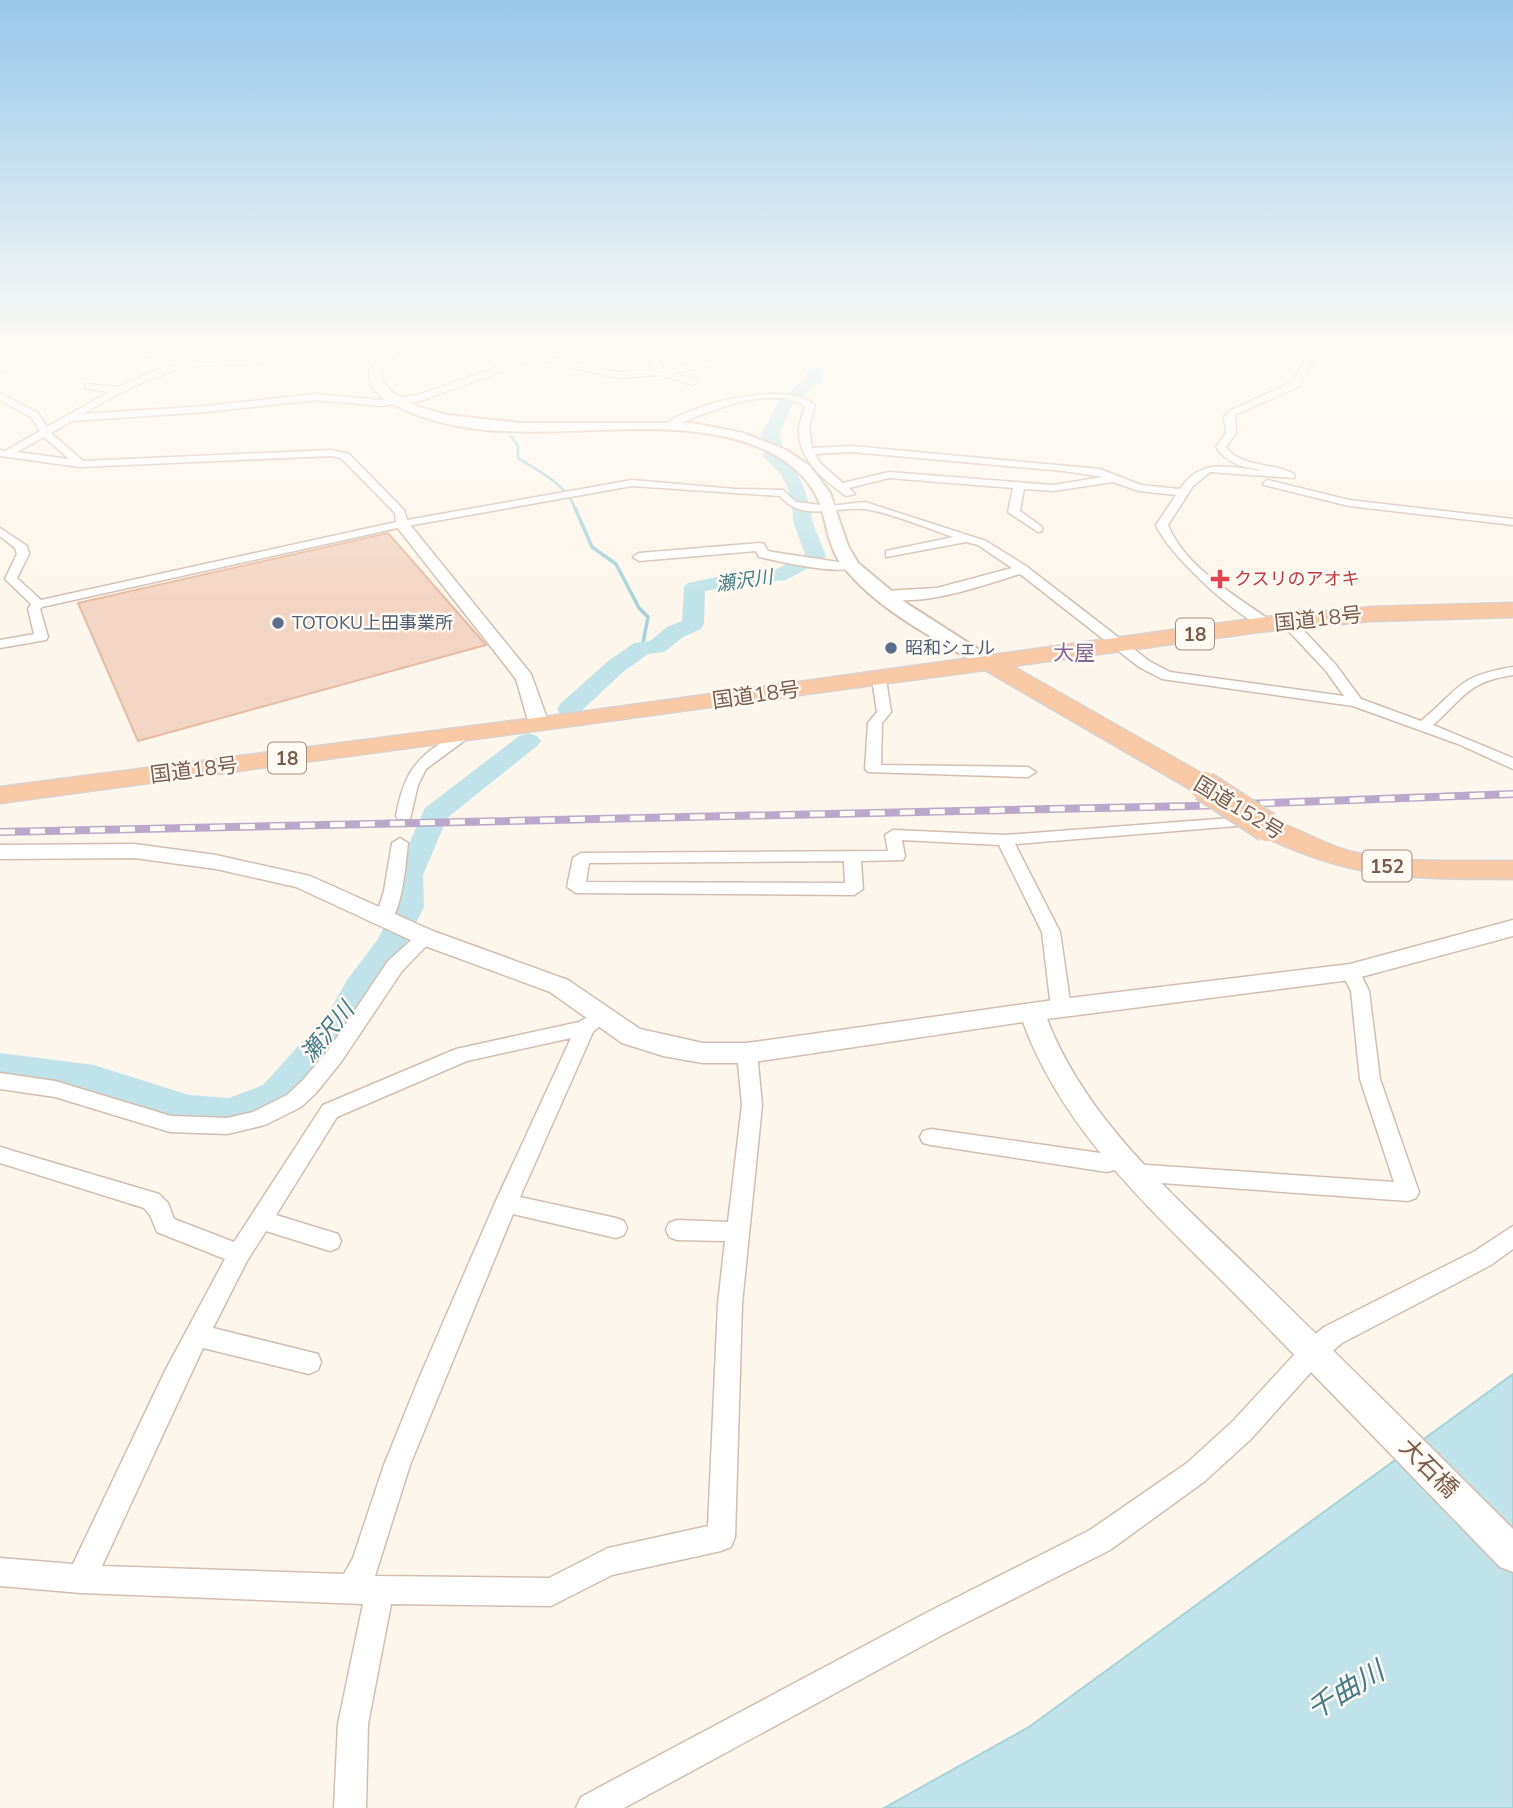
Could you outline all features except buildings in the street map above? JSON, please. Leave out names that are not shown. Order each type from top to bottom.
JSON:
[{"type":"highway","name":"国道18号","points":[[0,795],[991,664],[1277,623],[1422,611],[1513,610]]},
{"type":"highway","name":"国道152号","points":[[991,664],[1204,786],[1267,827],[1321,851],[1370,864],[1513,870]]},
{"type":"main road","points":[[714,431],[753,441],[782,453],[808,470],[829,509],[835,537],[851,566],[885,595],[991,664]]},
{"type":"street","points":[[2,455],[49,431]]},
{"type":"street","points":[[804,431],[808,451],[815,465],[866,505],[982,543],[1022,569],[1144,664],[1167,676],[1356,702],[1501,756],[1513,764]]},
{"type":"street","points":[[1231,431],[1220,447],[1223,452],[1251,467],[1284,472],[1290,476],[1204,470],[1189,484],[1162,525],[1163,534],[1215,586],[1277,623],[1331,668],[1356,702]]},
{"type":"street","points":[[46,433],[79,464]]},
{"type":"street","points":[[808,451],[852,449],[1100,472],[1139,488],[1184,494]]},
{"type":"street","points":[[2,455],[79,464],[331,453],[345,456],[400,512],[402,524],[525,678],[540,724]]},
{"type":"street","points":[[988,483],[991,462]]},
{"type":"street","points":[[1204,470],[1302,490],[1349,503],[1513,522]]},
{"type":"street","points":[[841,487],[889,475],[1053,488],[1114,479]]},
{"type":"street","points":[[0,644],[41,637],[34,609],[38,604],[402,524],[632,483],[735,492],[783,493],[793,505],[829,509],[866,505]]},
{"type":"street","points":[[1019,486],[1013,512],[1038,529]]},
{"type":"street","points":[[0,531],[21,547],[23,554],[11,579],[38,604]]},
{"type":"street","points":[[890,554],[967,538]]},
{"type":"street","points":[[639,557],[760,547],[764,554],[830,566],[851,566]]},
{"type":"street","points":[[885,595],[902,596],[953,590],[1022,569]]},
{"type":"street","points":[[1423,726],[1442,712],[1455,695],[1481,677],[1513,671]]},
{"type":"street","points":[[879,679],[884,712],[875,723],[873,769],[1027,772]]},
{"type":"street","points":[[404,816],[408,788],[421,763],[463,734]]},
{"type":"street","points":[[852,856],[855,889],[576,887],[581,858],[852,856],[897,856],[893,835],[1004,840],[1231,822]]},
{"type":"street","points":[[1004,840],[1051,932],[1060,1008]]},
{"type":"street","points":[[388,921],[400,842]]},
{"type":"street","points":[[0,852],[134,851],[216,862],[302,881],[420,935],[559,986],[593,1022],[663,1046],[703,1053],[747,1053],[1060,1008],[1350,972],[1513,928]]},
{"type":"street","points":[[714,888],[715,857]]},
{"type":"street","points":[[0,1081],[55,1089],[170,1124],[227,1126],[258,1119],[294,1101],[309,1087],[334,1057],[395,966],[420,935]]},
{"type":"street","points":[[931,1137],[1107,1164],[1408,1192],[1370,1079],[1360,991],[1350,972]]},
{"type":"street","points":[[1032,1012],[1044,1048],[1064,1086],[1087,1120],[1129,1166],[1344,1383]]},
{"type":"street","points":[[350,1808],[353,1724],[366,1589],[365,1565],[397,1465],[506,1203],[593,1022]]},
{"type":"street","points":[[81,1579],[174,1379],[239,1254],[330,1111],[463,1054],[593,1022]]},
{"type":"street","points":[[0,1572],[81,1579],[366,1589],[551,1592],[608,1562],[721,1537],[730,1304],[752,1105],[747,1053]]},
{"type":"street","points":[[1,1155],[150,1201],[160,1210],[165,1225],[239,1254]]},
{"type":"street","points":[[506,1203],[616,1228]]},
{"type":"street","points":[[260,1219],[330,1241]]},
{"type":"street","points":[[677,1230],[738,1232]]},
{"type":"street","points":[[592,1808],[924,1629],[1100,1540],[1196,1472],[1242,1430],[1313,1352],[1334,1335],[1483,1258],[1513,1236]]},
{"type":"street","points":[[198,1336],[309,1362]]},
{"type":"street","name":"大石橋","points":[[1344,1383],[1513,1554]]},
{"type":"water","name":"千曲川","points":[[1513,1374],[1513,1808],[884,1808],[1029,1727]]},
{"type":"waterway","name":"瀬沢川","points":[[569,709],[615,667],[642,648],[656,647],[675,632],[693,624],[695,587],[741,578],[779,576],[816,556],[803,521],[801,500],[796,486],[789,472],[772,456],[774,448],[771,431]]},
{"type":"waterway","points":[[511,436],[518,446],[518,458],[559,486],[576,510]]},
{"type":"waterway","points":[[575,508],[592,547],[616,564],[639,608],[648,617],[642,648]]},
{"type":"waterway","name":"瀬沢川","points":[[0,1066],[94,1078],[189,1109],[231,1112],[275,1094],[341,1020],[358,988],[391,943],[409,907],[409,875],[435,814],[528,741]]},
{"type":"railway","points":[[0,832],[1193,806],[1513,794]]},
{"type":"place","name":"クスリのアオキ","points":[[1220,579]]},
{"type":"place","name":"TOTOKU上田事業所","points":[[278,623]]},
{"type":"place","name":"昭和シェル","points":[[891,648]]},
{"type":"district","name":"大屋","points":[[1074,653]]}]
